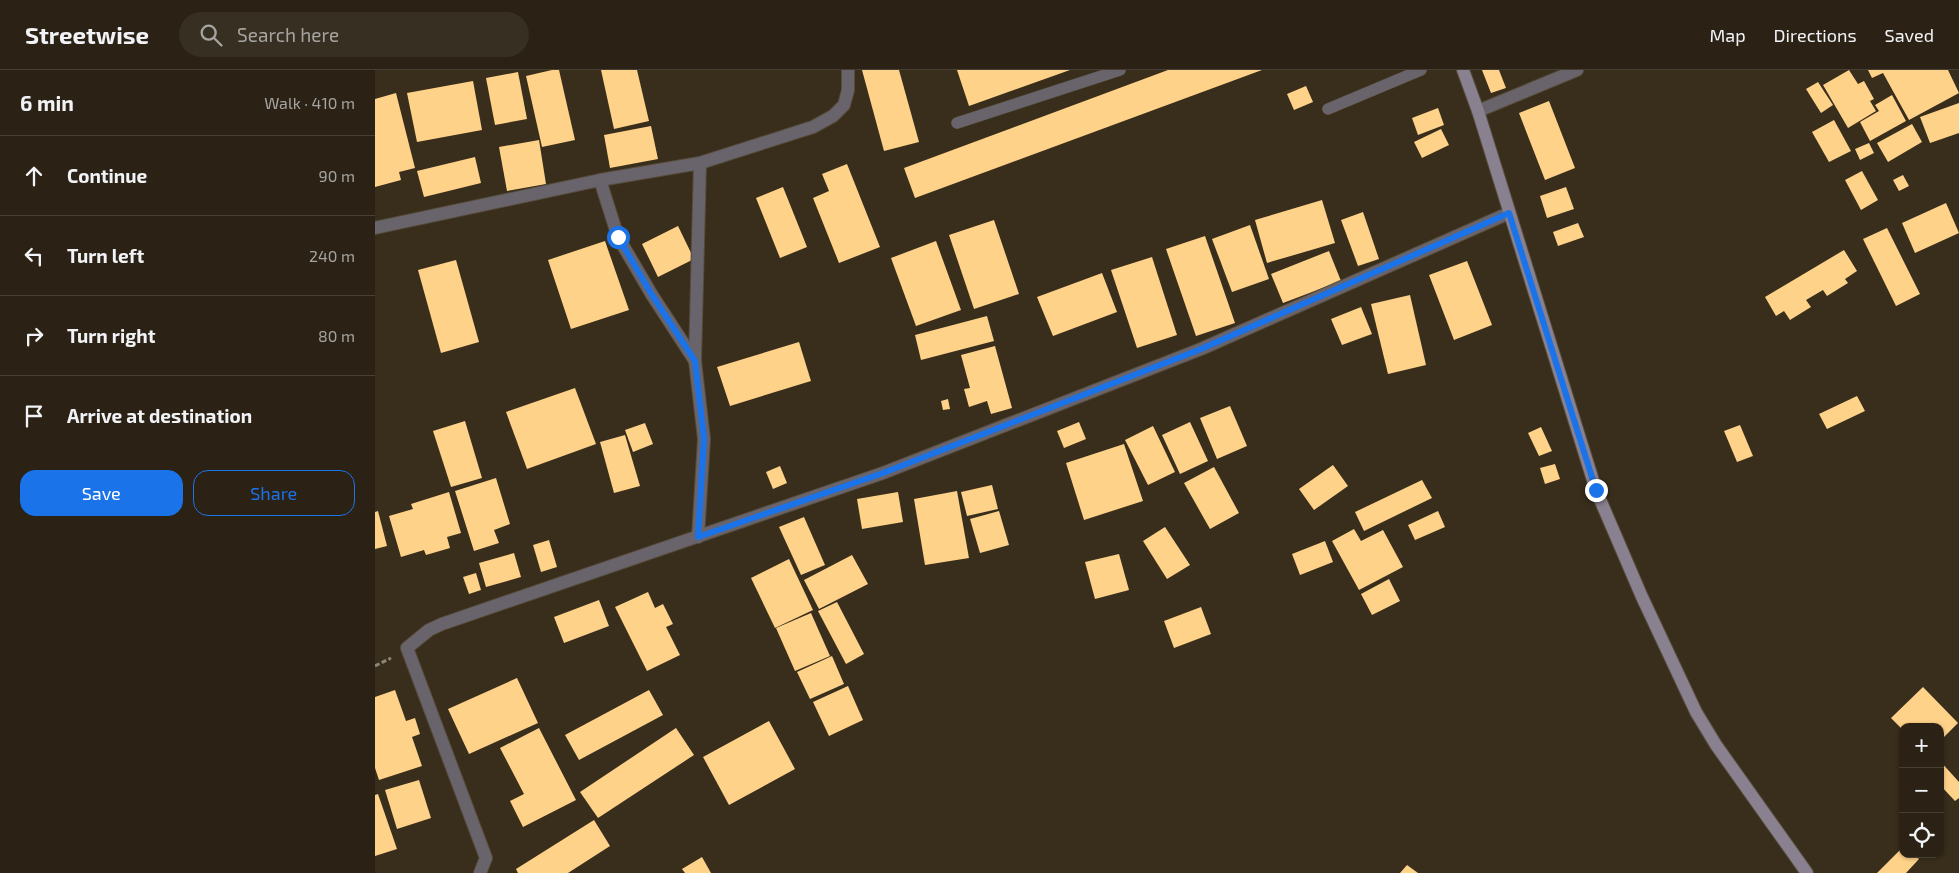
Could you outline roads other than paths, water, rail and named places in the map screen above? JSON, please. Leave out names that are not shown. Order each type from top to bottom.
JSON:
[{"type":"street","points":[[375,228],[600,180],[700,164],[813,127],[833,116],[844,105],[848,90],[848,70]]},
{"type":"street","points":[[1463,70],[1479,111],[1596,490],[1679,679],[1701,720],[1807,873]]},
{"type":"street","points":[[1479,111],[1577,70]]},
{"type":"street","points":[[698,537],[704,439],[695,361],[700,164]]},
{"type":"street","points":[[600,180],[618,237],[647,288],[695,361]]},
{"type":"street","points":[[480,873],[486,858],[407,648],[429,630],[883,473],[1201,349],[1509,213]]},
{"type":"lane","points":[[957,123],[1121,70]]},
{"type":"lane","points":[[1328,109],[1421,70]]}]
